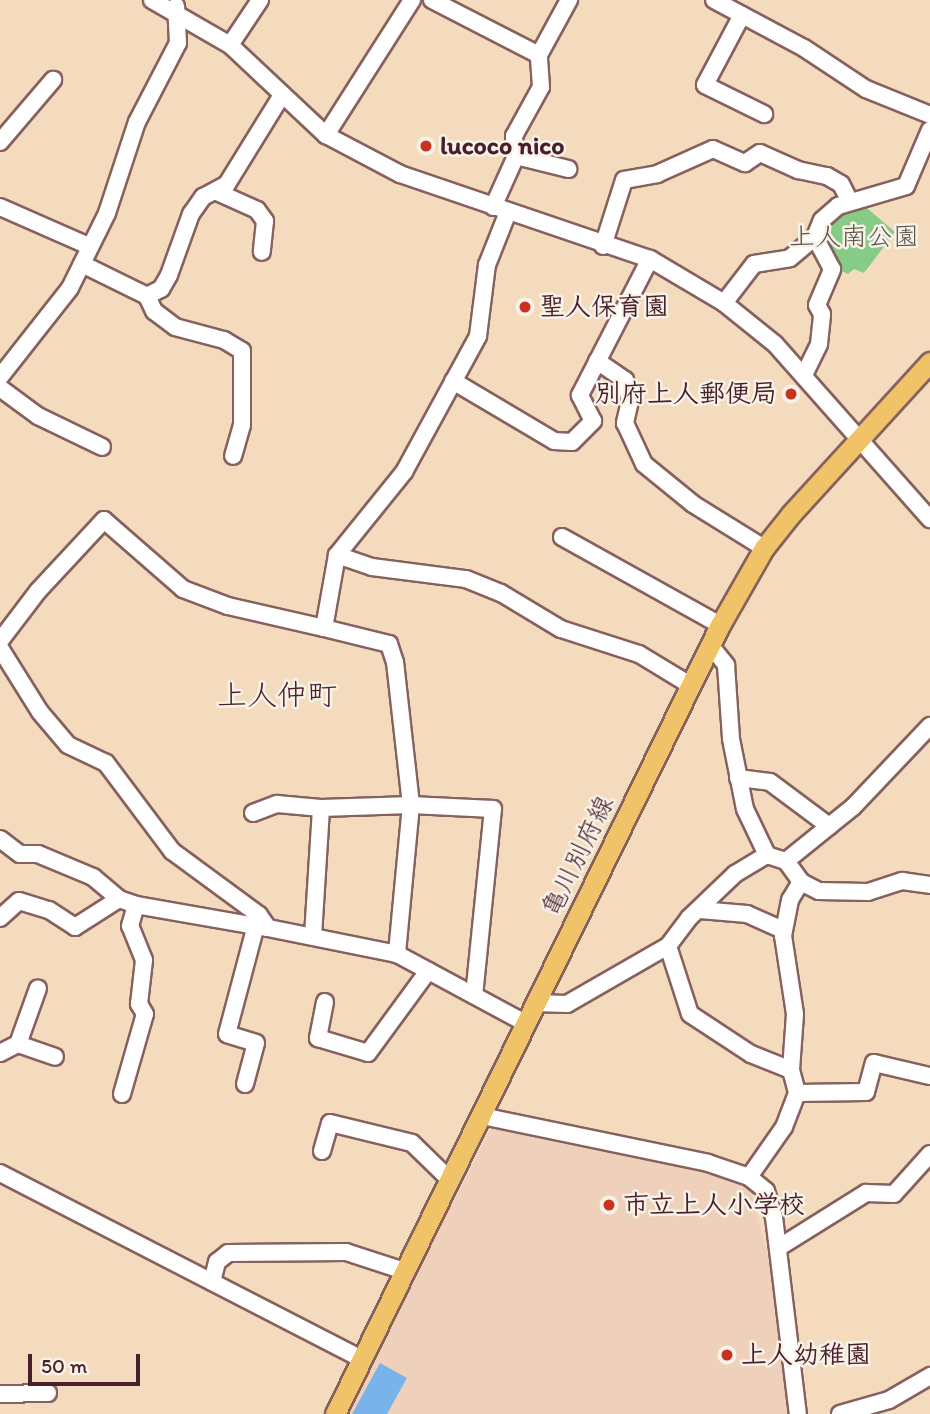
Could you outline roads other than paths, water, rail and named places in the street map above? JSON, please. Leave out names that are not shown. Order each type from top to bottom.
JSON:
[{"type":"main road","name":"亀川別府線","points":[[335,1414],[720,625],[764,548],[929,366]]},
{"type":"street","points":[[152,0],[176,6],[230,45],[326,135],[400,174],[650,260],[724,303],[775,344],[930,519]]},
{"type":"street","points":[[230,45],[260,0]]},
{"type":"street","points":[[326,135],[412,0]]},
{"type":"street","points":[[432,0],[540,55]]},
{"type":"street","points":[[324,628],[337,555],[404,472],[478,336],[487,265],[516,156],[514,136],[541,87],[540,55],[569,0]]},
{"type":"street","points":[[714,0],[866,89],[930,115]]},
{"type":"street","points":[[0,377],[70,288],[107,213],[137,122],[178,43],[176,6]]},
{"type":"street","points":[[742,15],[705,85],[764,114]]},
{"type":"street","points":[[0,142],[52,80]]},
{"type":"street","points":[[147,296],[165,282],[191,214],[203,197],[227,184],[282,95]]},
{"type":"street","points":[[724,303],[754,264],[790,258],[815,237],[822,220],[849,200],[906,186],[930,130]]},
{"type":"street","points":[[603,246],[624,180],[657,174],[713,149],[745,163],[760,153],[798,170],[827,176],[841,184],[849,200]]},
{"type":"street","points":[[516,156],[568,169]]},
{"type":"street","points":[[216,192],[257,210],[265,221],[262,252]]},
{"type":"street","points":[[0,207],[89,246]]},
{"type":"street","points":[[804,375],[819,344],[822,314],[817,305],[832,269],[815,237]]},
{"type":"street","points":[[453,381],[554,441],[572,442],[593,421],[580,395],[650,260]]},
{"type":"street","points":[[82,264],[147,296],[154,311],[175,327],[224,340],[242,351],[242,425],[233,456]]},
{"type":"street","points":[[597,361],[625,380],[630,401],[625,423],[644,464],[694,504],[764,548]]},
{"type":"street","points":[[0,388],[38,416],[102,447]]},
{"type":"street","points":[[0,641],[38,591],[104,520],[183,589],[228,606],[389,644],[398,679],[411,805],[397,954]]},
{"type":"street","points":[[562,537],[720,625]]},
{"type":"street","points":[[337,555],[372,568],[466,579],[501,593],[561,629],[639,654],[690,685]]},
{"type":"street","points":[[710,646],[726,665],[738,778],[745,810],[767,855]]},
{"type":"street","points":[[0,648],[40,712],[68,745],[106,764],[172,851],[259,915],[261,928],[227,1034],[256,1043],[245,1084]]},
{"type":"street","points":[[786,860],[875,786],[930,726]]},
{"type":"street","points":[[738,778],[770,782],[829,826]]},
{"type":"street","points":[[253,813],[277,804],[321,808],[411,805],[493,809],[474,995]]},
{"type":"street","points":[[313,936],[321,808]]},
{"type":"street","points":[[0,839],[20,854],[38,854],[93,877],[119,899],[136,905],[313,936],[397,954],[525,1023]]},
{"type":"street","points":[[535,1003],[567,1004],[668,946],[735,874],[767,855],[786,860],[801,882],[819,891],[845,894],[902,881],[930,885]]},
{"type":"street","points":[[749,1177],[784,1127],[797,1093],[790,1070],[795,1014],[782,953],[783,930],[790,900],[801,882]]},
{"type":"street","points":[[0,918],[19,901],[48,910],[75,927],[119,899]]},
{"type":"street","points":[[122,1094],[145,1014],[138,1004],[144,960],[130,926],[136,905]]},
{"type":"street","points":[[700,910],[747,914],[783,930]]},
{"type":"street","points":[[668,946],[690,1014],[751,1054],[790,1070]]},
{"type":"street","points":[[325,1002],[318,1038],[368,1053],[428,971]]},
{"type":"street","points":[[0,1053],[18,1044],[38,988]]},
{"type":"street","points":[[18,1044],[55,1056]]},
{"type":"street","points":[[797,1093],[866,1092],[874,1063],[930,1076]]},
{"type":"street","points":[[482,1115],[647,1147],[749,1177],[766,1191],[778,1248],[798,1414]]},
{"type":"street","points":[[322,1151],[330,1123],[412,1143],[450,1180]]},
{"type":"street","points":[[778,1248],[866,1192],[894,1194],[930,1154]]},
{"type":"street","points":[[0,1173],[362,1359]]},
{"type":"street","points":[[212,1282],[217,1262],[228,1253],[346,1252],[404,1271]]},
{"type":"street","points":[[841,1414],[889,1400],[930,1376]]},
{"type":"street","points":[[0,1394],[48,1394]]},
{"type":"water","points":[[380,1363],[407,1378],[387,1414],[352,1414]]},
{"type":"place","name":"lucoco nico","points":[[426,146]]},
{"type":"place","name":"聖人保育園","points":[[525,307]]},
{"type":"place","name":"別府上人郵便局","points":[[791,394]]},
{"type":"place","name":"市立上人小学校","points":[[609,1205]]},
{"type":"place","name":"上人幼稚園","points":[[727,1355]]},
{"type":"district","name":"上人仲町","points":[[277,695]]},
{"type":"park label","name":"上人南公園","points":[[854,237]]}]
